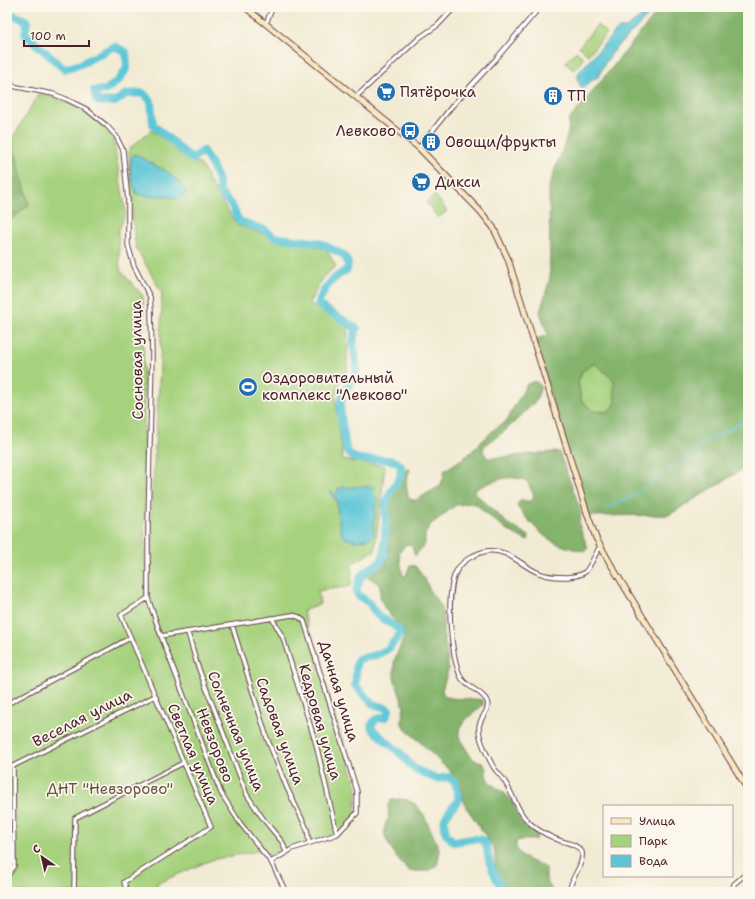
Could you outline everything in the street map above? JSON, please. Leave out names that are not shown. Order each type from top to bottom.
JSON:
[{"type":"street","points":[[245,7],[357,96],[419,148],[480,211],[493,227],[503,245],[508,259],[581,495],[600,546],[748,790]]},
{"type":"street","points":[[266,24],[274,7]]},
{"type":"street","points":[[357,96],[420,38],[438,25],[455,7]]},
{"type":"street","points":[[419,148],[452,106],[496,59],[540,7]]},
{"type":"street","name":"Сосновая улица","points":[[7,85],[54,94],[86,110],[108,126],[116,136],[123,150],[128,201],[128,245],[134,266],[150,297],[151,309],[152,357],[147,593]]},
{"type":"street","points":[[570,892],[572,882],[582,861],[582,852],[574,845],[557,840],[545,834],[529,822],[523,815],[504,780],[490,761],[479,731],[480,719],[487,710],[487,702],[462,679],[455,663],[452,640],[451,591],[457,569],[463,562],[480,553],[494,551],[508,554],[532,570],[548,576],[578,576],[586,571],[600,546]]},
{"type":"street","name":"Невзорово","points":[[147,593],[161,636],[221,793],[240,823],[271,862],[286,892]]},
{"type":"street","name":"Светлая улица","points":[[127,892],[124,882],[211,827],[121,616],[148,598]]},
{"type":"street","name":"Дачная улица","points":[[161,636],[188,633],[292,615],[299,617],[304,621],[357,791],[357,813],[337,834],[292,849],[271,862]]},
{"type":"street","name":"Кедровая улица","points":[[272,618],[282,638],[316,744],[337,834]]},
{"type":"street","name":"Садовая улица","points":[[232,625],[267,738],[287,788],[307,829],[308,843]]},
{"type":"street","name":"Солнечная улица","points":[[188,633],[197,664],[247,795],[282,843],[286,852]]},
{"type":"street","points":[[7,704],[130,638]]},
{"type":"street","name":"Веселая улица","points":[[7,876],[14,866],[13,766],[155,696]]},
{"type":"street","points":[[74,892],[75,818],[183,763]]},
{"type":"street","points":[[732,892],[734,884],[748,872]]},
{"type":"green space","points":[[657,7],[748,7],[748,466],[669,515],[588,516],[533,340],[548,335],[540,312],[550,278],[549,186],[568,134],[569,120],[659,10]],"holes":[[[595,363],[614,381],[615,405],[607,412],[593,411],[581,400],[578,382],[582,371]]]},
{"type":"green space","points":[[597,25],[607,33],[588,55],[579,47]]},
{"type":"green space","points":[[576,51],[584,58],[574,70],[565,63]]},
{"type":"green space","name":"ДНТ \"Невзорово\"","points":[[39,93],[62,100],[84,111],[103,124],[113,139],[126,213],[118,232],[120,270],[143,296],[145,597],[160,368],[162,293],[136,248],[130,198],[129,149],[151,130],[202,166],[214,190],[237,225],[264,234],[326,249],[336,266],[322,278],[309,303],[348,326],[347,372],[341,379],[335,396],[343,460],[385,466],[375,550],[352,564],[351,586],[318,591],[320,604],[303,611],[357,788],[355,817],[343,831],[328,840],[296,846],[274,858],[262,850],[211,860],[156,884],[158,892],[7,892],[7,223],[29,205],[12,140]]},
{"type":"green space","points":[[7,139],[12,140],[29,205],[7,221]]},
{"type":"green space","points":[[435,195],[447,211],[438,218],[426,202]]},
{"type":"green space","points":[[595,363],[614,381],[615,405],[607,412],[593,411],[581,400],[578,382],[582,371]]},
{"type":"green space","points":[[535,381],[541,386],[536,401],[506,430],[484,446],[483,451],[487,458],[559,452],[577,500],[581,514],[579,522],[580,528],[588,548],[585,551],[563,546],[554,542],[540,532],[518,508],[517,504],[520,501],[531,501],[534,496],[527,481],[507,478],[489,483],[476,489],[475,491],[477,495],[508,524],[529,536],[528,540],[525,540],[506,529],[477,505],[471,503],[456,505],[430,525],[425,534],[425,544],[415,556],[412,547],[409,544],[405,545],[399,553],[403,576],[406,576],[410,565],[415,566],[425,579],[431,593],[440,605],[443,615],[443,632],[448,661],[448,671],[442,690],[444,696],[482,700],[484,704],[468,718],[462,726],[459,734],[463,743],[473,759],[484,764],[489,781],[510,799],[524,826],[535,830],[537,833],[535,840],[519,840],[516,842],[516,847],[518,852],[526,859],[546,868],[546,879],[553,892],[508,892],[496,870],[494,848],[466,807],[459,784],[449,770],[407,731],[402,724],[404,707],[394,678],[394,661],[404,637],[403,629],[384,608],[380,595],[380,586],[367,576],[368,573],[382,567],[386,562],[389,547],[389,503],[406,470],[410,469],[406,481],[408,497],[412,500],[416,500],[440,486],[445,470],[468,455],[498,426],[505,423],[527,384]]},
{"type":"green space","points":[[391,800],[407,800],[415,804],[424,815],[440,851],[437,866],[427,871],[409,871],[389,846],[385,831],[385,824],[389,818],[388,805]]},
{"type":"water","points":[[647,13],[649,15],[615,49],[605,63],[598,77],[584,88],[581,87],[577,79],[579,72],[615,32],[620,28],[626,28]]},
{"type":"water","points":[[135,154],[169,173],[181,184],[186,192],[184,196],[178,199],[164,196],[137,194],[131,176],[131,161],[132,156]]},
{"type":"water","points":[[347,486],[348,488],[361,486],[375,487],[373,494],[378,499],[375,503],[374,535],[366,540],[356,541],[346,538],[341,532],[337,500],[332,496],[331,491],[336,495],[338,493],[337,489]]},
{"type":"waterway","points":[[8,7],[9,13],[27,21],[25,34],[64,69],[81,64],[114,46],[126,52],[127,68],[119,80],[106,90],[94,91],[97,101],[115,102],[126,94],[143,93],[151,101],[153,125],[192,159],[203,151],[218,179],[220,193],[231,204],[239,221],[265,230],[274,237],[320,243],[344,255],[348,263],[347,270],[328,284],[318,305],[357,329],[353,341],[357,366],[356,372],[342,397],[340,408],[346,449],[357,459],[388,460],[401,466],[400,477],[387,498],[385,506],[386,520],[384,554],[381,562],[367,570],[360,578],[356,591],[358,595],[369,603],[377,615],[399,629],[400,634],[388,649],[376,655],[358,659],[355,685],[373,704],[389,710],[386,717],[379,718],[373,722],[371,726],[374,731],[398,751],[414,769],[437,779],[448,777],[455,782],[459,799],[448,813],[444,821],[446,834],[454,842],[475,839],[484,841],[487,846],[490,864],[503,892]]},
{"type":"waterway","points":[[606,508],[631,497],[668,472],[701,444],[737,425],[748,414]]},
{"type":"place","name":"Пятёрочка","points":[[386,92]]},
{"type":"place","name":"ТП","points":[[553,96]]},
{"type":"place","name":"Левково","points":[[410,131]]},
{"type":"place","name":"Овощи/фрукты","points":[[431,142]]},
{"type":"place","name":"Дикси","points":[[421,182]]},
{"type":"place","name":"Оздоровительный комплекс \"Левково\"","points":[[248,387]]}]
